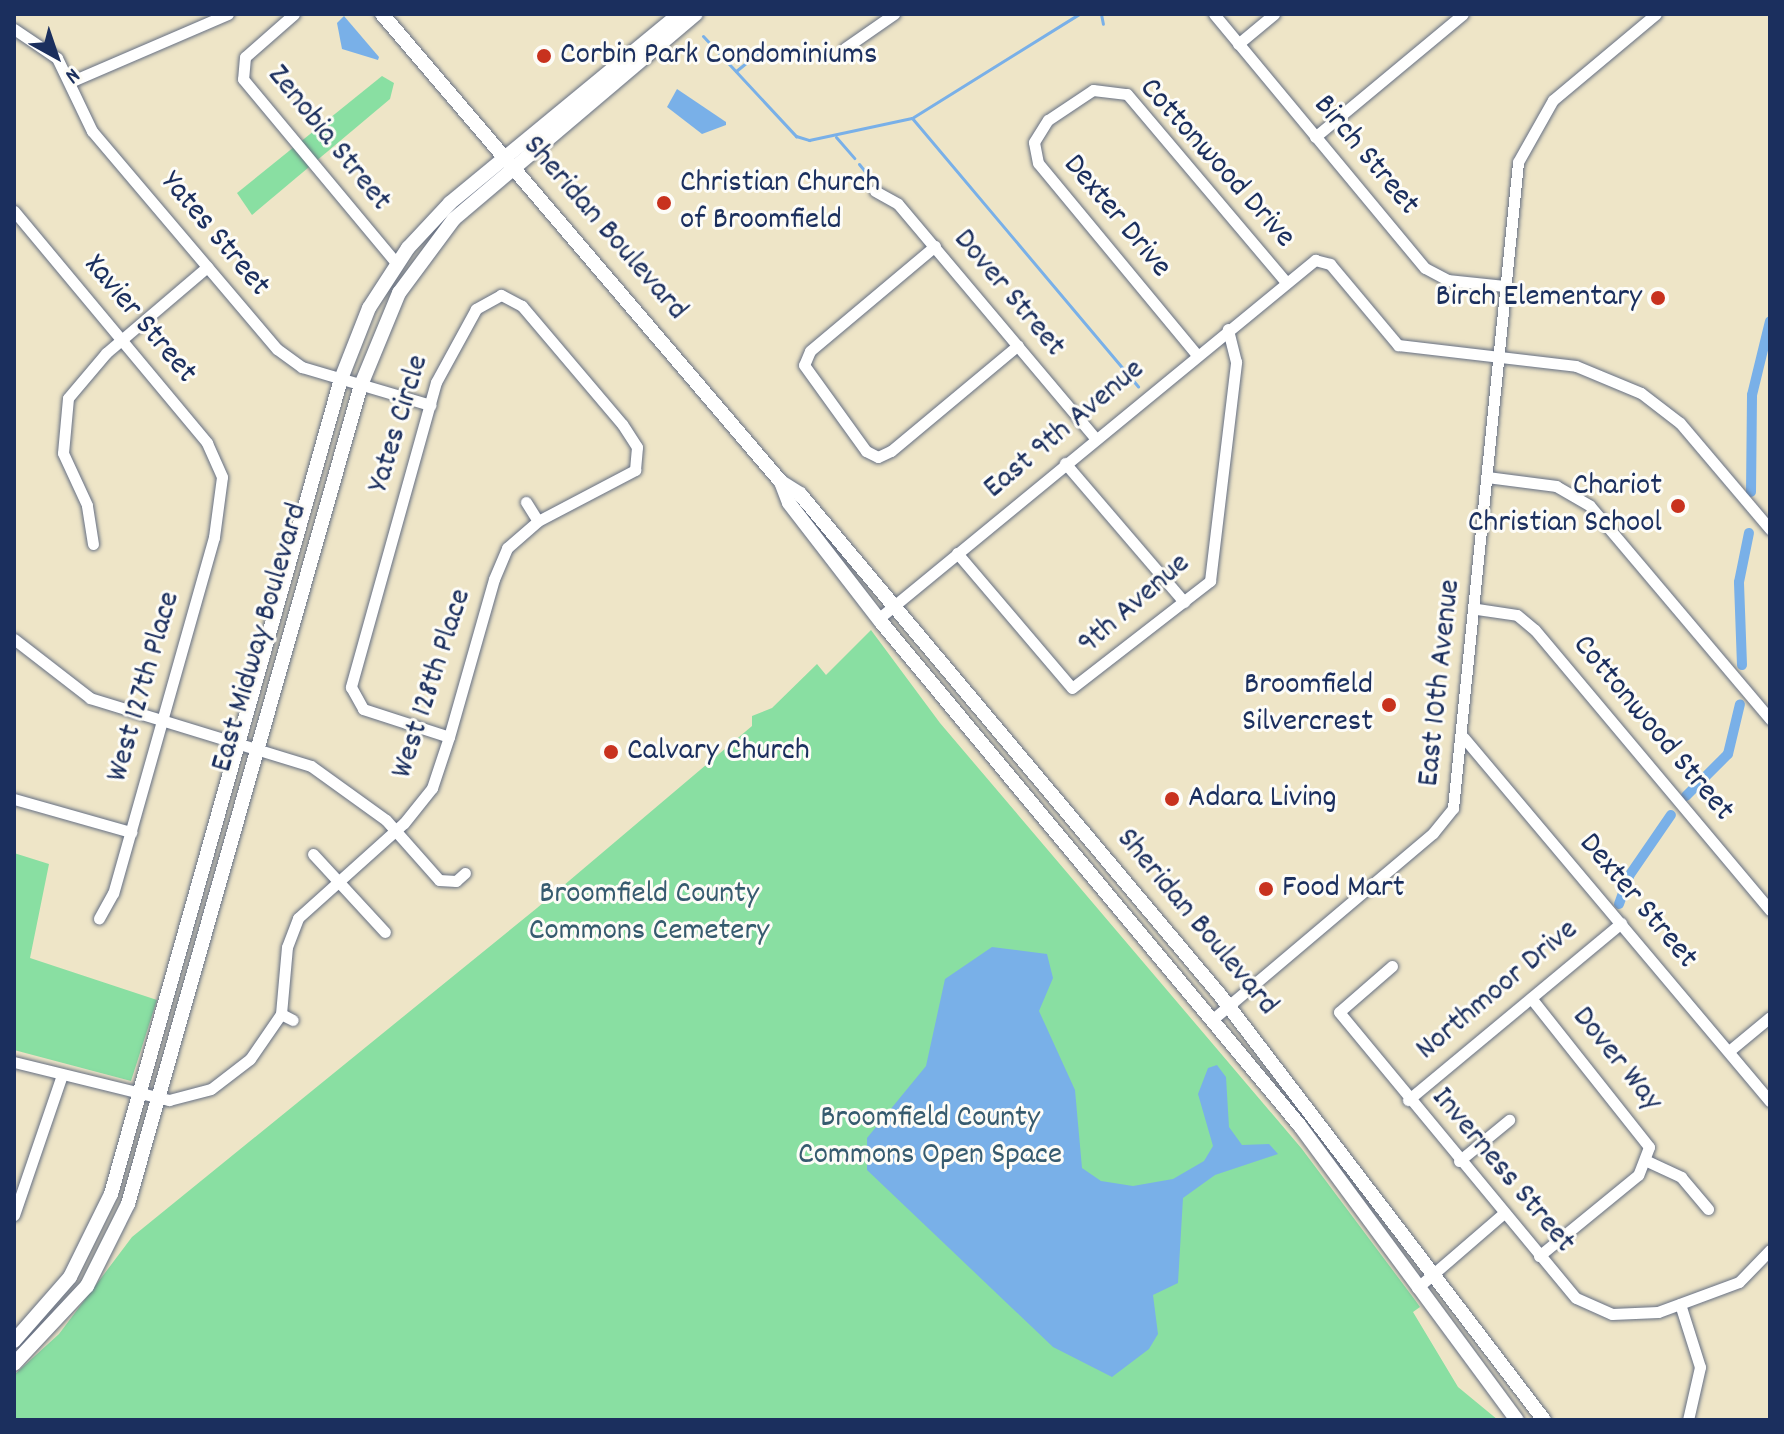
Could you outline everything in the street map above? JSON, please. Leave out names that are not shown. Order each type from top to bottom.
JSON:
[{"type":"main road","name":"Sheridan Boulevard","points":[[382,14],[511,161],[781,482],[800,494],[1229,1005],[1544,1420]]},
{"type":"main road","name":"East Midway Boulevard","points":[[14,1364],[68,1311],[102,1262],[160,1099],[361,385],[386,321],[428,249],[511,161],[679,14]]},
{"type":"main road","name":"East Midway Boulevard","points":[[14,1341],[60,1292],[90,1245],[139,1096],[341,379],[369,308],[397,264],[431,221],[696,14]]},
{"type":"main road","name":"Sheridan Boulevard","points":[[781,482],[789,503],[878,619],[1213,1019],[1517,1420]]},
{"type":"street","points":[[70,82],[228,14]]},
{"type":"street","name":"Zenobia Street","points":[[294,14],[245,57],[243,79],[397,264]]},
{"type":"street","points":[[845,48],[894,14]]},
{"type":"street","name":"Birch Street","points":[[1214,14],[1425,268],[1448,280],[1504,286]]},
{"type":"street","points":[[1238,44],[1274,14]]},
{"type":"street","points":[[1315,137],[1463,14]]},
{"type":"street","name":"East 10th Avenue","points":[[1213,1019],[1446,820],[1459,791],[1515,174],[1530,132],[1553,100],[1656,14]]},
{"type":"street","name":"Yates Street","points":[[14,29],[50,51],[70,82],[92,131],[288,358],[341,379],[430,405]]},
{"type":"street","name":"Cottonwood Drive","points":[[1062,110],[1093,90],[1127,94],[1286,282]]},
{"type":"street","name":"Dexter Drive","points":[[1062,110],[1037,132],[1038,163],[1197,355]]},
{"type":"street","name":"Dover Street","points":[[875,191],[898,204],[1095,438]]},
{"type":"street","name":"Xavier Street","points":[[14,211],[121,340],[219,466]]},
{"type":"street","points":[[935,246],[810,351],[804,365],[866,451],[878,457],[891,451],[1018,345]]},
{"type":"street","name":"East 9th Avenue","points":[[878,619],[1310,262],[1328,262],[1398,345],[1497,356]]},
{"type":"street","points":[[93,544],[87,505],[63,453],[62,417],[80,377],[207,267]]},
{"type":"street","name":"Yates Circle","points":[[449,737],[349,704],[430,405],[459,333],[476,309],[502,290],[522,306],[622,424],[638,461]]},
{"type":"street","name":"9th Avenue","points":[[957,553],[1072,688],[1210,581],[1218,554],[1236,362],[1228,329]]},
{"type":"street","points":[[1497,356],[1584,368],[1651,399],[1770,529]]},
{"type":"street","points":[[638,461],[652,464]]},
{"type":"street","name":"West 128th Place","points":[[14,1062],[139,1096],[160,1099],[190,1097],[218,1085],[263,1045],[287,1017],[294,927],[338,880],[396,830],[432,788],[501,561],[538,521],[617,486],[638,461]]},
{"type":"street","points":[[1065,463],[1184,602]]},
{"type":"street","name":"West 127th Place","points":[[99,918],[131,832],[221,512],[219,466]]},
{"type":"street","points":[[1487,477],[1556,486],[1590,506],[1770,719]]},
{"type":"street","points":[[526,502],[538,521]]},
{"type":"street","name":"Cottonwood Street","points":[[1477,609],[1517,615],[1535,630],[1770,910]]},
{"type":"street","points":[[14,639],[90,698],[258,749],[350,787],[396,830],[439,880],[456,881],[465,873]]},
{"type":"street","name":"Dexter Street","points":[[1464,738],[1770,1101]]},
{"type":"street","points":[[14,799],[131,832]]},
{"type":"street","points":[[313,854],[385,932]]},
{"type":"street","name":"Northmoor Drive","points":[[1408,1100],[1621,923]]},
{"type":"street","name":"Inverness Street","points":[[1392,966],[1339,1012],[1408,1100],[1539,1256],[1588,1305],[1623,1316],[1653,1313],[1680,1304]]},
{"type":"street","name":"Dover Way","points":[[1531,998],[1641,1130],[1647,1161]]},
{"type":"street","points":[[1729,1051],[1770,1017]]},
{"type":"street","points":[[14,1215],[62,1075]]},
{"type":"street","points":[[1459,1161],[1509,1120]]},
{"type":"street","points":[[1539,1256],[1647,1161],[1681,1177],[1708,1209]]},
{"type":"street","points":[[1417,1288],[1504,1213]]},
{"type":"street","points":[[1688,1420],[1700,1367],[1680,1304],[1739,1282],[1770,1250]]},
{"type":"green space","points":[[382,76],[394,83],[390,99],[252,215],[237,193]]},
{"type":"green space","name":"Broomfield County Commons Open Space","points":[[871,630],[940,723],[1302,1149],[1420,1307],[1413,1312],[1458,1387],[1498,1420],[14,1420],[14,1375],[59,1334],[132,1237],[537,908],[752,726],[752,716],[772,708],[817,664],[826,675]]},
{"type":"green space","points":[[14,853],[49,864],[30,958],[157,1000],[131,1081],[14,1050]]},
{"type":"water","points":[[344,16],[379,57],[378,60],[342,49],[337,23]]},
{"type":"water","points":[[677,89],[726,122],[726,125],[702,134],[667,107]]},
{"type":"water","points":[[992,947],[1047,954],[1053,978],[1039,1011],[1075,1090],[1082,1168],[1101,1181],[1133,1186],[1173,1179],[1204,1161],[1213,1146],[1198,1094],[1208,1068],[1217,1065],[1226,1077],[1229,1127],[1242,1145],[1269,1144],[1278,1154],[1215,1175],[1183,1198],[1178,1283],[1153,1295],[1158,1334],[1149,1349],[1112,1377],[1053,1347],[867,1170],[867,1138],[926,1066],[945,979]]},
{"type":"waterway","points":[[703,36],[796,136],[809,140],[912,118],[1079,14]]},
{"type":"waterway","points":[[1101,14],[1103,24]]},
{"type":"waterway","points":[[736,71],[758,53]]},
{"type":"waterway","points":[[912,118],[1138,386]]},
{"type":"waterway","points":[[836,137],[854,158]]},
{"type":"waterway","points":[[859,164],[868,175]]},
{"type":"waterway","points":[[1751,492],[1752,395],[1770,321]]},
{"type":"waterway","points":[[1742,665],[1739,582],[1749,533]]},
{"type":"waterway","points":[[1686,796],[1728,754],[1740,704]]},
{"type":"waterway","points":[[1619,904],[1629,876],[1671,815]]},
{"type":"place","name":"Corbin Park Condominiums","points":[[544,56]]},
{"type":"place","name":"Christian Church of Broomfield","points":[[664,203]]},
{"type":"place","name":"Birch Elementary","points":[[1658,298]]},
{"type":"place","name":"Chariot Christian School","points":[[1678,506]]},
{"type":"place","name":"Broomfield Silvercrest","points":[[1389,705]]},
{"type":"place","name":"Calvary Church","points":[[611,752]]},
{"type":"place","name":"Adara Living","points":[[1172,799]]},
{"type":"place","name":"Food Mart","points":[[1266,889]]},
{"type":"park label","name":"Broomfield County Commons Cemetery","points":[[649,914]]}]
